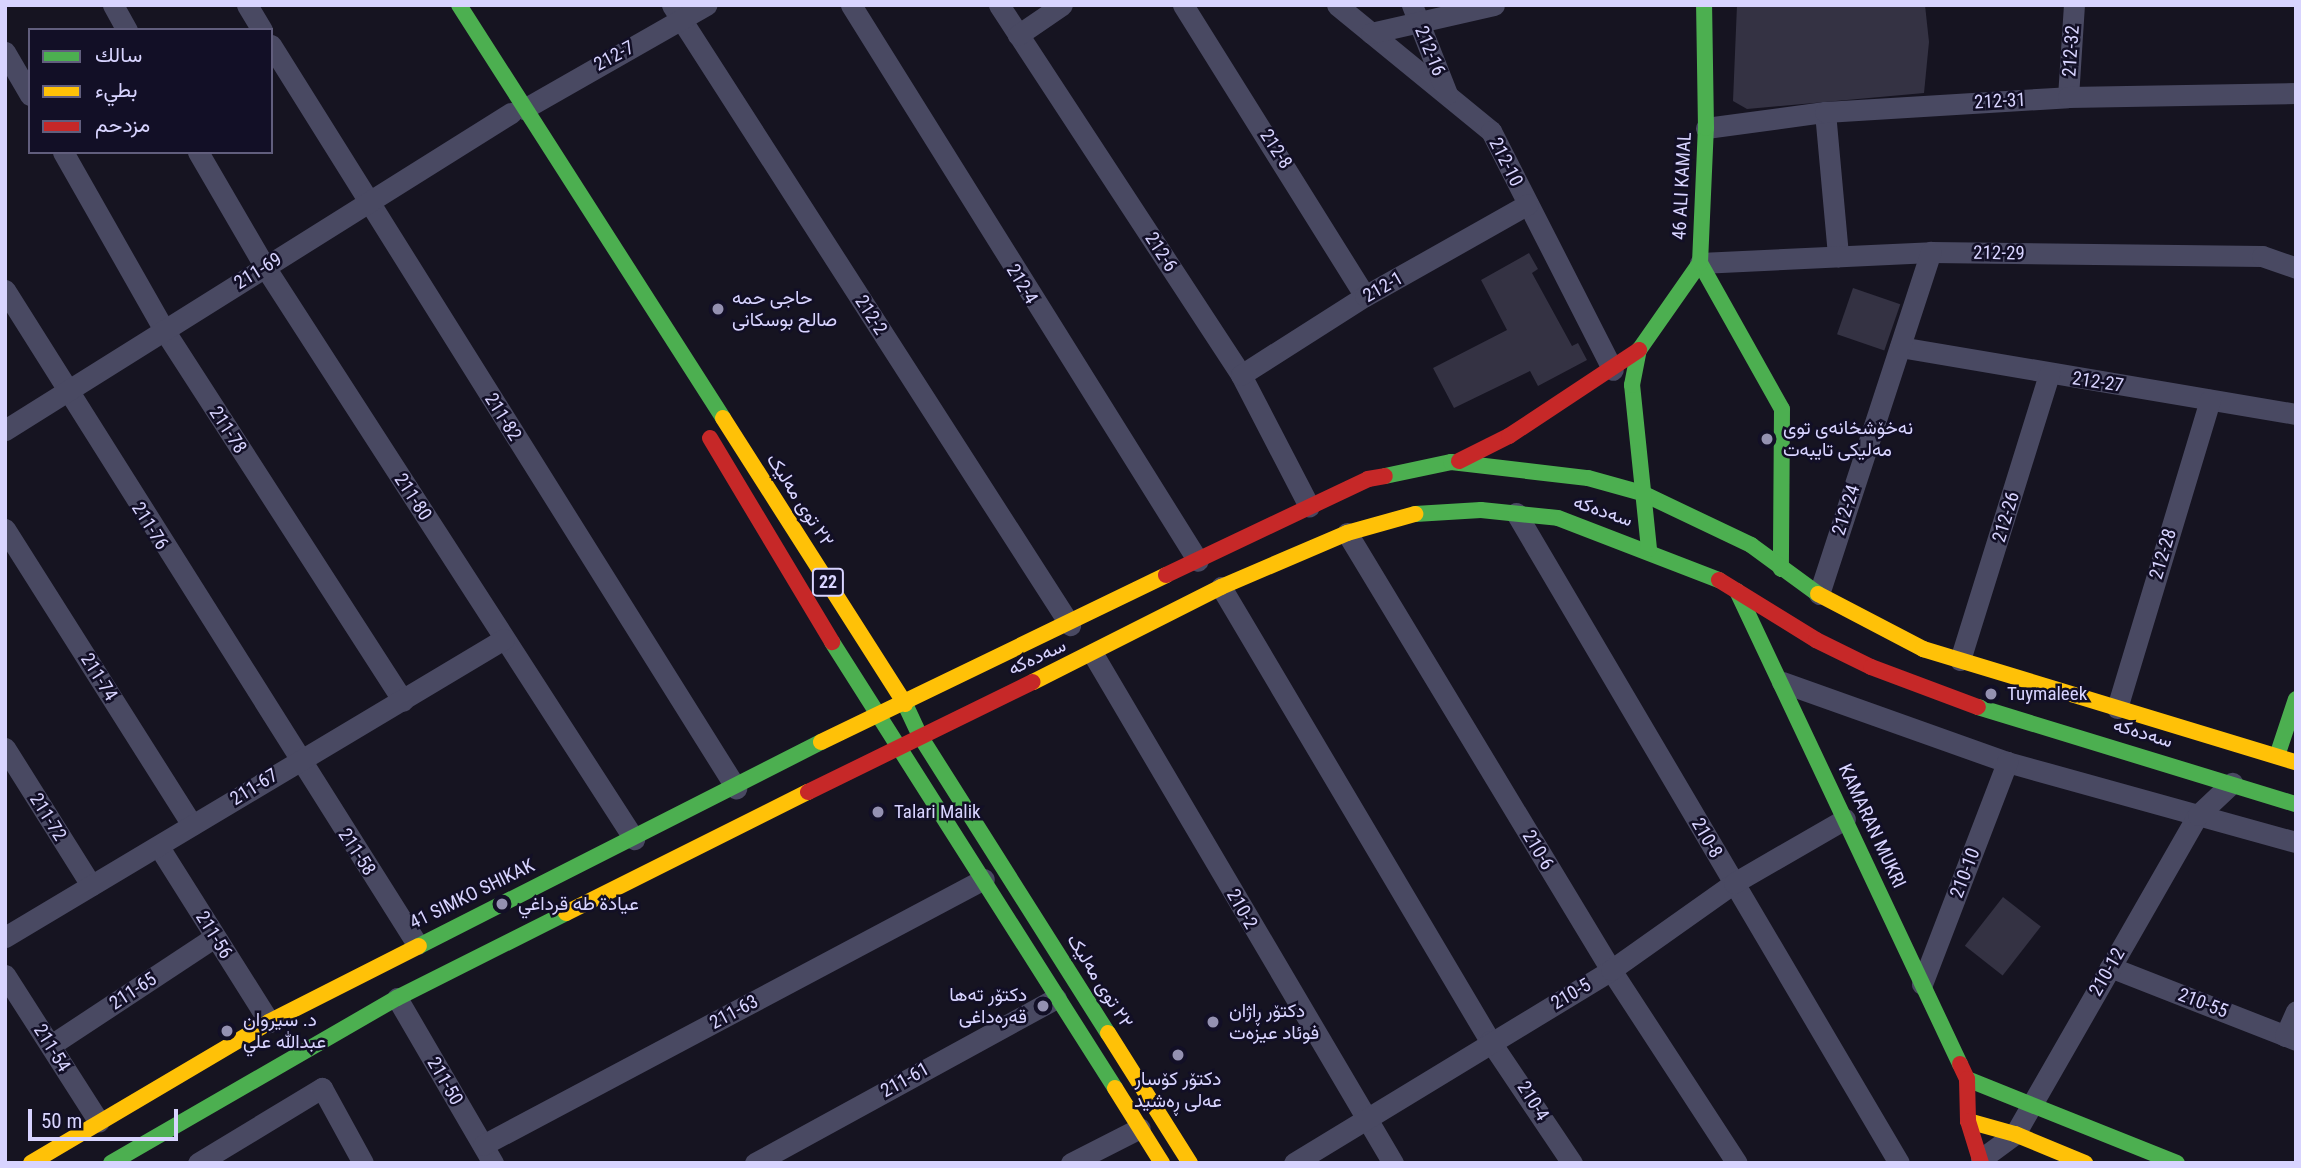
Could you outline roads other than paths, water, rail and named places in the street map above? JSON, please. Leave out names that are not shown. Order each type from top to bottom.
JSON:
[{"type":"main road","name":"٢٢ توی مەلیک","points":[[441,5],[518,111],[904,701],[920,736],[1190,1163]]},
{"type":"main road","name":"٢٢ توی مەلیک","points":[[459,5],[612,277]]},
{"type":"main road","name":"46 ALI KAMAL","points":[[1459,461],[1509,436],[1613,370],[1639,350],[1700,262],[1706,128],[1704,5]]},
{"type":"main road","points":[[1700,262],[1783,409],[1782,569]]},
{"type":"main road","name":"46 ALI KAMAL","points":[[1639,350],[1632,385],[1649,549]]},
{"type":"main road","name":"22","points":[[698,418],[877,713],[895,748],[984,878],[1056,998],[1162,1163]]},
{"type":"main road","name":"41 SIMKO SHIKAK","points":[[31,1163],[269,1021],[417,944],[736,788],[877,713],[1070,625],[1368,479],[1459,461]]},
{"type":"main road","name":"سەدەکە","points":[[1459,461],[1588,478],[1642,493],[1730,534],[1819,594],[1885,633],[1960,660],[2296,762]]},
{"type":"main road","name":"سەدەکە","points":[[895,748],[1093,654],[1222,587],[1347,533],[1427,511],[1516,513],[1558,518],[1649,549],[1737,591],[1816,640],[1871,667],[1953,699],[2296,804]]},
{"type":"main road","name":"KAMARAN MUKRI","points":[[1737,591],[1967,1079],[1968,1121],[1981,1161]]},
{"type":"main road","points":[[2277,756],[2296,699]]},
{"type":"main road","points":[[111,1163],[397,998],[895,748]]},
{"type":"main road","points":[[174,1078],[194,1115]]},
{"type":"main road","points":[[1967,1079],[2177,1163]]},
{"type":"main road","points":[[1968,1121],[2015,1134],[2085,1163]]},
{"type":"street","points":[[113,5],[126,28]]},
{"type":"street","points":[[247,5],[261,28]]},
{"type":"street","name":"212-7","points":[[518,111],[677,13],[706,5]]},
{"type":"street","name":"212-4","points":[[851,5],[1198,561]]},
{"type":"street","name":"212-6","points":[[999,5],[1241,375],[1309,506]]},
{"type":"street","points":[[1018,35],[1062,5]]},
{"type":"street","name":"212-8","points":[[1183,5],[1366,296]]},
{"type":"street","name":"212-10","points":[[1337,5],[1490,131],[1613,370]]},
{"type":"street","points":[[1371,33],[1415,14],[1494,5]]},
{"type":"street","name":"212-32","points":[[2068,97],[2074,5]]},
{"type":"street","name":"212-2","points":[[677,13],[1070,625]]},
{"type":"street","name":"212-16","points":[[1415,14],[1448,96]]},
{"type":"street","name":"211-82","points":[[273,48],[736,788]]},
{"type":"street","points":[[5,52],[28,92]]},
{"type":"street","name":"212-31","points":[[1706,128],[1825,112],[2068,97],[2296,93]]},
{"type":"street","name":"211-69","points":[[5,430],[518,111]]},
{"type":"street","points":[[1825,112],[1838,256]]},
{"type":"street","name":"211-78","points":[[63,154],[164,330],[403,701]]},
{"type":"street","name":"211-80","points":[[199,154],[265,267],[634,839]]},
{"type":"street","name":"212-1","points":[[1241,375],[1366,296],[1528,204]]},
{"type":"street","name":"212-29","points":[[1700,262],[1931,252],[2262,256],[2296,268]]},
{"type":"street","name":"212-24","points":[[1819,594],[1931,252]]},
{"type":"street","name":"211-76","points":[[5,290],[65,392],[298,760]]},
{"type":"street","name":"212-27","points":[[1900,347],[2296,414]]},
{"type":"street","name":"212-26","points":[[1960,660],[2049,374]]},
{"type":"street","name":"212-28","points":[[2116,708],[2210,400]]},
{"type":"street","name":"210-8","points":[[1516,513],[1899,1163]]},
{"type":"street","name":"211-74","points":[[5,529],[192,825]]},
{"type":"street","name":"210-6","points":[[1347,533],[1611,971],[1737,1163]]},
{"type":"street","name":"210-4","points":[[1222,587],[1490,1041],[1572,1163]]},
{"type":"street","name":"211-67","points":[[5,937],[159,848],[298,760],[403,701],[504,639]]},
{"type":"street","name":"210-2","points":[[1093,654],[1364,1119],[1393,1163]]},
{"type":"street","points":[[1782,682],[2007,762],[2296,842]]},
{"type":"street","name":"211-72","points":[[5,748],[91,885]]},
{"type":"street","name":"211-58","points":[[298,760],[417,944]]},
{"type":"street","name":"210-10","points":[[1922,984],[2007,762]]},
{"type":"street","name":"210-12","points":[[1981,1161],[2015,1134],[2198,815],[2232,783]]},
{"type":"street","name":"210-5","points":[[1294,1163],[1490,1041],[1611,971],[1734,883],[1845,818]]},
{"type":"street","name":"211-56","points":[[159,848],[269,1021]]},
{"type":"street","name":"211-63","points":[[488,1154],[984,878]]},
{"type":"street","name":"211-65","points":[[51,1045],[215,937]]},
{"type":"street","name":"210-55","points":[[2110,967],[2291,1038]]},
{"type":"street","name":"211-54","points":[[5,975],[99,1122]]},
{"type":"street","name":"211-50","points":[[397,998],[488,1154]]},
{"type":"street","name":"211-61","points":[[755,1163],[1056,998]]},
{"type":"street","points":[[2291,1038],[2296,1011]]},
{"type":"street","points":[[198,1163],[322,1088],[363,1163]]},
{"type":"street","points":[[1071,1163],[1140,1128]]},
{"type":"place","name":"حاجی حمه صالح بوسکانی","points":[[718,309]]},
{"type":"place","name":"نەخۆشخانەی توی مەلیكی تایبەت","points":[[1767,439]]},
{"type":"place","name":"Tuymaleek","points":[[1991,694]]},
{"type":"place","name":"Talari Malik","points":[[878,812]]},
{"type":"place","name":"عيادة طه قرداغي","points":[[502,904]]},
{"type":"place","name":"دکتۆر تەها قەرەداغی","points":[[1043,1006]]},
{"type":"place","name":"دکتۆر ڕاژان فوئاد عیزەت","points":[[1213,1022]]},
{"type":"place","name":"د. سيروان عبدالله علي","points":[[227,1031]]},
{"type":"place","name":"دکتۆر کۆسار عەلی ڕەشید","points":[[1178,1055]]}]
